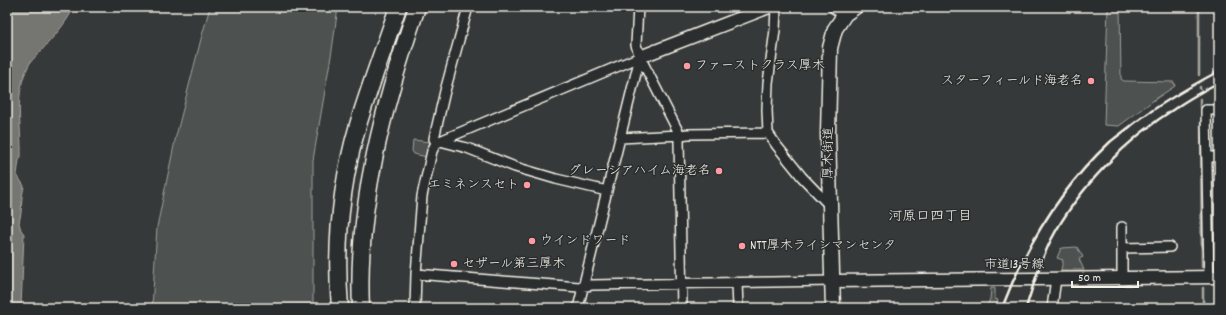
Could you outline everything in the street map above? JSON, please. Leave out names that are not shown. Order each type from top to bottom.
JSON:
[{"type":"highway","points":[[340,308],[338,279],[341,223],[351,153],[366,98],[398,7]]},
{"type":"highway","points":[[361,308],[361,256],[374,157],[391,87],[417,7]]},
{"type":"main road","name":"厚木街道","points":[[833,308],[828,134],[830,48],[835,29],[845,9]]},
{"type":"street","points":[[468,7],[445,91],[434,139],[439,142],[467,148],[522,169],[607,191]]},
{"type":"street","points":[[638,7],[636,45],[640,57],[680,135],[682,308]]},
{"type":"street","points":[[415,308],[422,196],[432,151],[439,142],[640,57],[769,7]]},
{"type":"street","points":[[776,7],[775,30],[768,83],[768,133],[802,177],[829,205]]},
{"type":"street","points":[[578,308],[640,57]]},
{"type":"street","points":[[1207,277],[1206,110],[1219,110]]},
{"type":"street","points":[[620,138],[688,134],[768,133]]},
{"type":"street","points":[[1207,157],[1219,157]]},
{"type":"street","points":[[1122,227],[1122,278]]},
{"type":"street","points":[[1122,248],[1170,247]]},
{"type":"street","points":[[416,274],[583,286],[833,281]]},
{"type":"street","name":"市道13号線","points":[[833,281],[1207,277]]},
{"type":"street","points":[[1052,308],[1056,278]]},
{"type":"street","points":[[737,283],[738,308]]},
{"type":"shaded area","points":[[7,7],[74,7],[59,30],[30,63],[21,87],[19,110],[21,157],[19,160],[17,175],[24,186],[19,223],[24,234],[21,308],[7,308]]},
{"type":"shaded area","points":[[210,7],[338,7],[313,160],[313,304],[278,305],[268,308],[152,308],[157,227],[176,136]]},
{"type":"shaded area","points":[[1108,7],[1120,7],[1121,79],[1124,81],[1174,82],[1175,86],[1119,126],[1104,125]]},
{"type":"shaded area","points":[[413,140],[430,142],[427,157],[414,154],[412,151]]},
{"type":"shaded area","points":[[1213,180],[1219,180],[1219,266],[1213,267]]},
{"type":"shaded area","points":[[1077,247],[1083,257],[1079,259],[1084,270],[1061,270],[1063,260],[1057,258],[1061,248]]},
{"type":"shaded area","points":[[991,288],[995,288],[995,299],[998,300],[996,308],[986,308],[990,299]]},
{"type":"waterway","points":[[1199,7],[1199,75]]},
{"type":"waterway","points":[[1200,99],[1200,108]]},
{"type":"waterway","points":[[1201,121],[1202,267]]},
{"type":"waterway","points":[[1203,288],[1203,308]]},
{"type":"railway","points":[[1002,308],[1022,262],[1034,240],[1061,198],[1092,160],[1110,142],[1142,117],[1174,96],[1219,71]]},
{"type":"railway","points":[[1026,308],[1040,265],[1051,240],[1062,221],[1090,183],[1123,149],[1159,119],[1219,82]]},
{"type":"place","name":"ファーストクラス厚木","points":[[687,66]]},
{"type":"place","name":"スターフィールド海老名","points":[[1091,81]]},
{"type":"place","name":"グレーシアハイム海老名","points":[[719,171]]},
{"type":"place","name":"エミネンスセト","points":[[527,185]]},
{"type":"place","name":"ウインドワード","points":[[532,241]]},
{"type":"place","name":"NTT厚木ラインマンセンタ","points":[[742,246]]},
{"type":"place","name":"セザール第三厚木","points":[[454,264]]},
{"type":"district","name":"河原口四丁目","points":[[930,217]]}]
